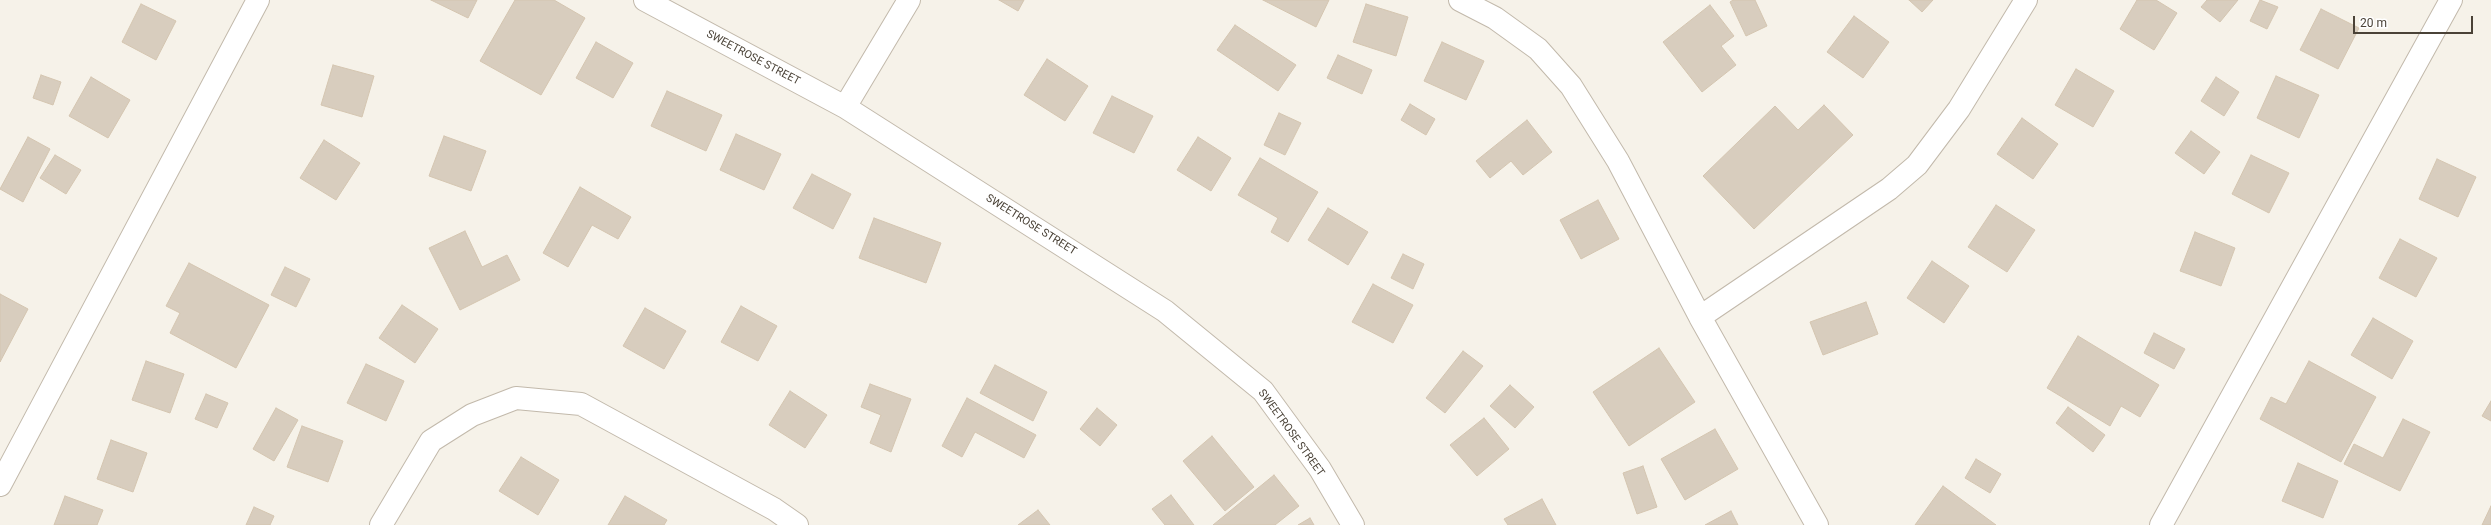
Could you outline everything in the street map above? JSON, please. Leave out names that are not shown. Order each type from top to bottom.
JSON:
[{"type":"street","points":[[0,485],[258,0]]},
{"type":"street","name":"SWEETROSE STREET","points":[[645,0],[845,107],[1165,311],[1263,391],[1320,469],[1353,525]]},
{"type":"street","points":[[845,107],[909,0]]},
{"type":"street","points":[[1460,0],[1495,18],[1538,49],[1571,86],[1618,161],[1700,317],[1817,525]]},
{"type":"street","points":[[1700,317],[1889,189],[1917,165],[1960,109],[2026,0]]},
{"type":"street","points":[[2161,525],[2451,0]]},
{"type":"street","points":[[381,525],[431,441],[472,415],[516,398],[581,404],[774,510],[797,525]]},
{"type":"building","points":[[431,0],[477,0],[468,18]]},
{"type":"building","points":[[515,0],[554,0],[585,18],[541,95],[480,61]]},
{"type":"building","points":[[999,0],[1024,0],[1018,11]]},
{"type":"building","points":[[1263,0],[1329,0],[1316,27]]},
{"type":"building","points":[[1733,0],[1755,0],[1767,26],[1746,36],[1730,2]]},
{"type":"building","points":[[1909,0],[1933,0],[1922,12]]},
{"type":"building","points":[[2137,0],[2156,0],[2177,13],[2154,50],[2120,29]]},
{"type":"building","points":[[2207,0],[2238,0],[2220,22],[2201,7]]},
{"type":"building","points":[[2260,0],[2278,7],[2267,29],[2250,21]]},
{"type":"building","points":[[141,4],[176,21],[156,60],[122,42]]},
{"type":"building","points":[[1366,4],[1408,17],[1396,56],[1353,42]]},
{"type":"building","points":[[1710,5],[1734,36],[1721,46],[1736,65],[1702,92],[1663,42]]},
{"type":"building","points":[[2321,9],[2359,28],[2338,69],[2300,50]]},
{"type":"building","points":[[1854,16],[1889,42],[1863,78],[1827,52]]},
{"type":"building","points":[[1235,25],[1296,65],[1278,91],[1217,50]]},
{"type":"building","points":[[596,42],[633,63],[613,98],[576,78]]},
{"type":"building","points":[[1442,42],[1484,61],[1466,100],[1424,81]]},
{"type":"building","points":[[1338,55],[1372,70],[1362,94],[1327,78]]},
{"type":"building","points":[[1047,59],[1088,86],[1065,121],[1024,95]]},
{"type":"building","points":[[333,65],[374,76],[362,117],[321,105]]},
{"type":"building","points":[[2076,69],[2114,91],[2093,127],[2055,105]]},
{"type":"building","points":[[41,75],[61,82],[53,105],[33,98]]},
{"type":"building","points":[[2276,76],[2319,95],[2299,138],[2257,118]]},
{"type":"building","points":[[91,77],[130,100],[108,138],[69,116]]},
{"type":"building","points":[[2216,77],[2239,92],[2224,116],[2201,101]]},
{"type":"building","points":[[667,91],[722,115],[706,151],[651,126]]},
{"type":"building","points":[[1112,96],[1153,116],[1134,153],[1093,133]]},
{"type":"building","points":[[1410,104],[1435,119],[1426,135],[1401,120]]},
{"type":"building","points":[[1824,105],[1853,135],[1754,229],[1703,176],[1775,106],[1798,130]]},
{"type":"building","points":[[1279,113],[1301,123],[1285,155],[1264,145]]},
{"type":"building","points":[[2022,118],[2058,144],[2033,179],[1997,154]]},
{"type":"building","points":[[1527,120],[1552,152],[1523,175],[1511,161],[1490,178],[1476,161]]},
{"type":"building","points":[[2191,131],[2220,152],[2204,174],[2175,153]]},
{"type":"building","points":[[736,134],[781,154],[764,190],[720,170]]},
{"type":"building","points":[[444,136],[486,151],[471,191],[429,176]]},
{"type":"building","points":[[28,137],[50,149],[23,202],[0,189]]},
{"type":"building","points":[[1198,137],[1231,158],[1211,191],[1177,170]]},
{"type":"building","points":[[324,140],[360,163],[336,200],[300,178]]},
{"type":"building","points":[[55,155],[81,170],[66,194],[40,178]]},
{"type":"building","points":[[2251,155],[2289,173],[2269,213],[2232,194]]},
{"type":"building","points":[[1260,158],[1318,192],[1288,242],[1271,232],[1278,218],[1238,195]]},
{"type":"building","points":[[2437,159],[2476,177],[2458,217],[2419,199]]},
{"type":"building","points":[[812,174],[851,194],[833,229],[793,208]]},
{"type":"building","points":[[580,187],[631,217],[618,239],[592,225],[568,267],[543,253]]},
{"type":"building","points":[[1598,200],[1619,239],[1581,259],[1560,220]]},
{"type":"building","points":[[1996,205],[2035,230],[2007,272],[1968,247]]},
{"type":"building","points":[[1328,208],[1368,232],[1348,265],[1308,240]]},
{"type":"building","points":[[874,218],[941,243],[926,283],[859,258]]},
{"type":"building","points":[[465,231],[482,267],[507,255],[520,280],[460,310],[429,248]]},
{"type":"building","points":[[2195,232],[2235,248],[2221,286],[2180,271]]},
{"type":"building","points":[[2400,239],[2437,258],[2416,297],[2379,278]]},
{"type":"building","points":[[1403,254],[1424,264],[1413,289],[1391,278]]},
{"type":"building","points":[[1932,261],[1969,286],[1944,323],[1907,298]]},
{"type":"building","points":[[189,263],[269,305],[236,368],[170,333],[180,313],[166,306]]},
{"type":"building","points":[[285,267],[310,279],[296,307],[271,295]]},
{"type":"building","points":[[1373,284],[1413,305],[1393,343],[1352,322]]},
{"type":"building","points":[[0,294],[28,309],[0,362]]},
{"type":"building","points":[[1866,302],[1878,334],[1823,355],[1810,322]]},
{"type":"building","points":[[402,305],[438,329],[415,363],[379,338]]},
{"type":"building","points":[[741,306],[777,326],[758,361],[721,342]]},
{"type":"building","points":[[645,308],[686,331],[664,369],[623,346]]},
{"type":"building","points":[[2373,318],[2413,341],[2392,379],[2351,355]]},
{"type":"building","points":[[2154,333],[2185,349],[2174,369],[2144,353]]},
{"type":"building","points":[[2078,336],[2159,385],[2140,417],[2121,406],[2110,426],[2047,388]]},
{"type":"building","points":[[1659,348],[1695,402],[1629,446],[1593,392]]},
{"type":"building","points":[[1463,351],[1483,366],[1445,413],[1426,398]]},
{"type":"building","points":[[146,361],[184,374],[170,413],[132,400]]},
{"type":"building","points":[[2309,361],[2376,397],[2341,462],[2260,419],[2271,397],[2286,404]]},
{"type":"building","points":[[366,364],[404,381],[386,421],[347,403]]},
{"type":"building","points":[[995,365],[1047,392],[1033,421],[980,393]]},
{"type":"building","points":[[870,384],[911,399],[891,452],[870,443],[881,415],[861,407]]},
{"type":"building","points":[[1510,385],[1534,407],[1515,428],[1490,406]]},
{"type":"building","points":[[790,391],[827,415],[805,448],[769,425]]},
{"type":"building","points":[[206,394],[228,403],[217,428],[195,419]]},
{"type":"building","points":[[967,398],[1036,435],[1024,458],[975,432],[962,457],[942,446]]},
{"type":"building","points":[[2491,401],[2491,421],[2482,416]]},
{"type":"building","points":[[2068,407],[2105,435],[2093,452],[2056,423]]},
{"type":"building","points":[[276,408],[298,420],[274,461],[253,449]]},
{"type":"building","points":[[1097,408],[1117,425],[1100,446],[1080,429]]},
{"type":"building","points":[[1484,418],[1509,449],[1477,476],[1450,445]]},
{"type":"building","points":[[2403,419],[2430,432],[2400,491],[2344,464],[2354,444],[2383,458]]},
{"type":"building","points":[[302,426],[343,441],[328,482],[287,467]]},
{"type":"building","points":[[1715,429],[1738,469],[1685,500],[1661,459]]},
{"type":"building","points":[[1212,436],[1254,487],[1225,511],[1183,461]]},
{"type":"building","points":[[111,440],[147,453],[133,492],[97,479]]},
{"type":"building","points":[[521,457],[559,480],[538,515],[499,491]]},
{"type":"building","points":[[1976,459],[2001,474],[1990,493],[1965,478]]},
{"type":"building","points":[[2298,463],[2338,481],[2323,518],[2282,501]]},
{"type":"building","points":[[1643,466],[1657,507],[1637,514],[1623,473]]},
{"type":"building","points":[[1274,475],[1299,506],[1275,525],[1213,525]]},
{"type":"building","points":[[1943,486],[1996,525],[1915,525]]},
{"type":"building","points":[[1171,495],[1194,525],[1165,525],[1152,509]]},
{"type":"building","points":[[65,496],[103,510],[97,525],[54,525]]},
{"type":"building","points":[[625,496],[667,520],[664,525],[608,525]]},
{"type":"building","points":[[1542,499],[1556,525],[1508,525],[1504,519]]},
{"type":"building","points":[[2491,506],[2491,525],[2482,525]]},
{"type":"building","points":[[254,507],[274,516],[270,525],[246,525]]},
{"type":"building","points":[[1038,510],[1050,525],[1018,525]]},
{"type":"building","points":[[1731,511],[1738,525],[1705,525]]},
{"type":"building","points":[[1310,518],[1314,525],[1298,525]]}]
